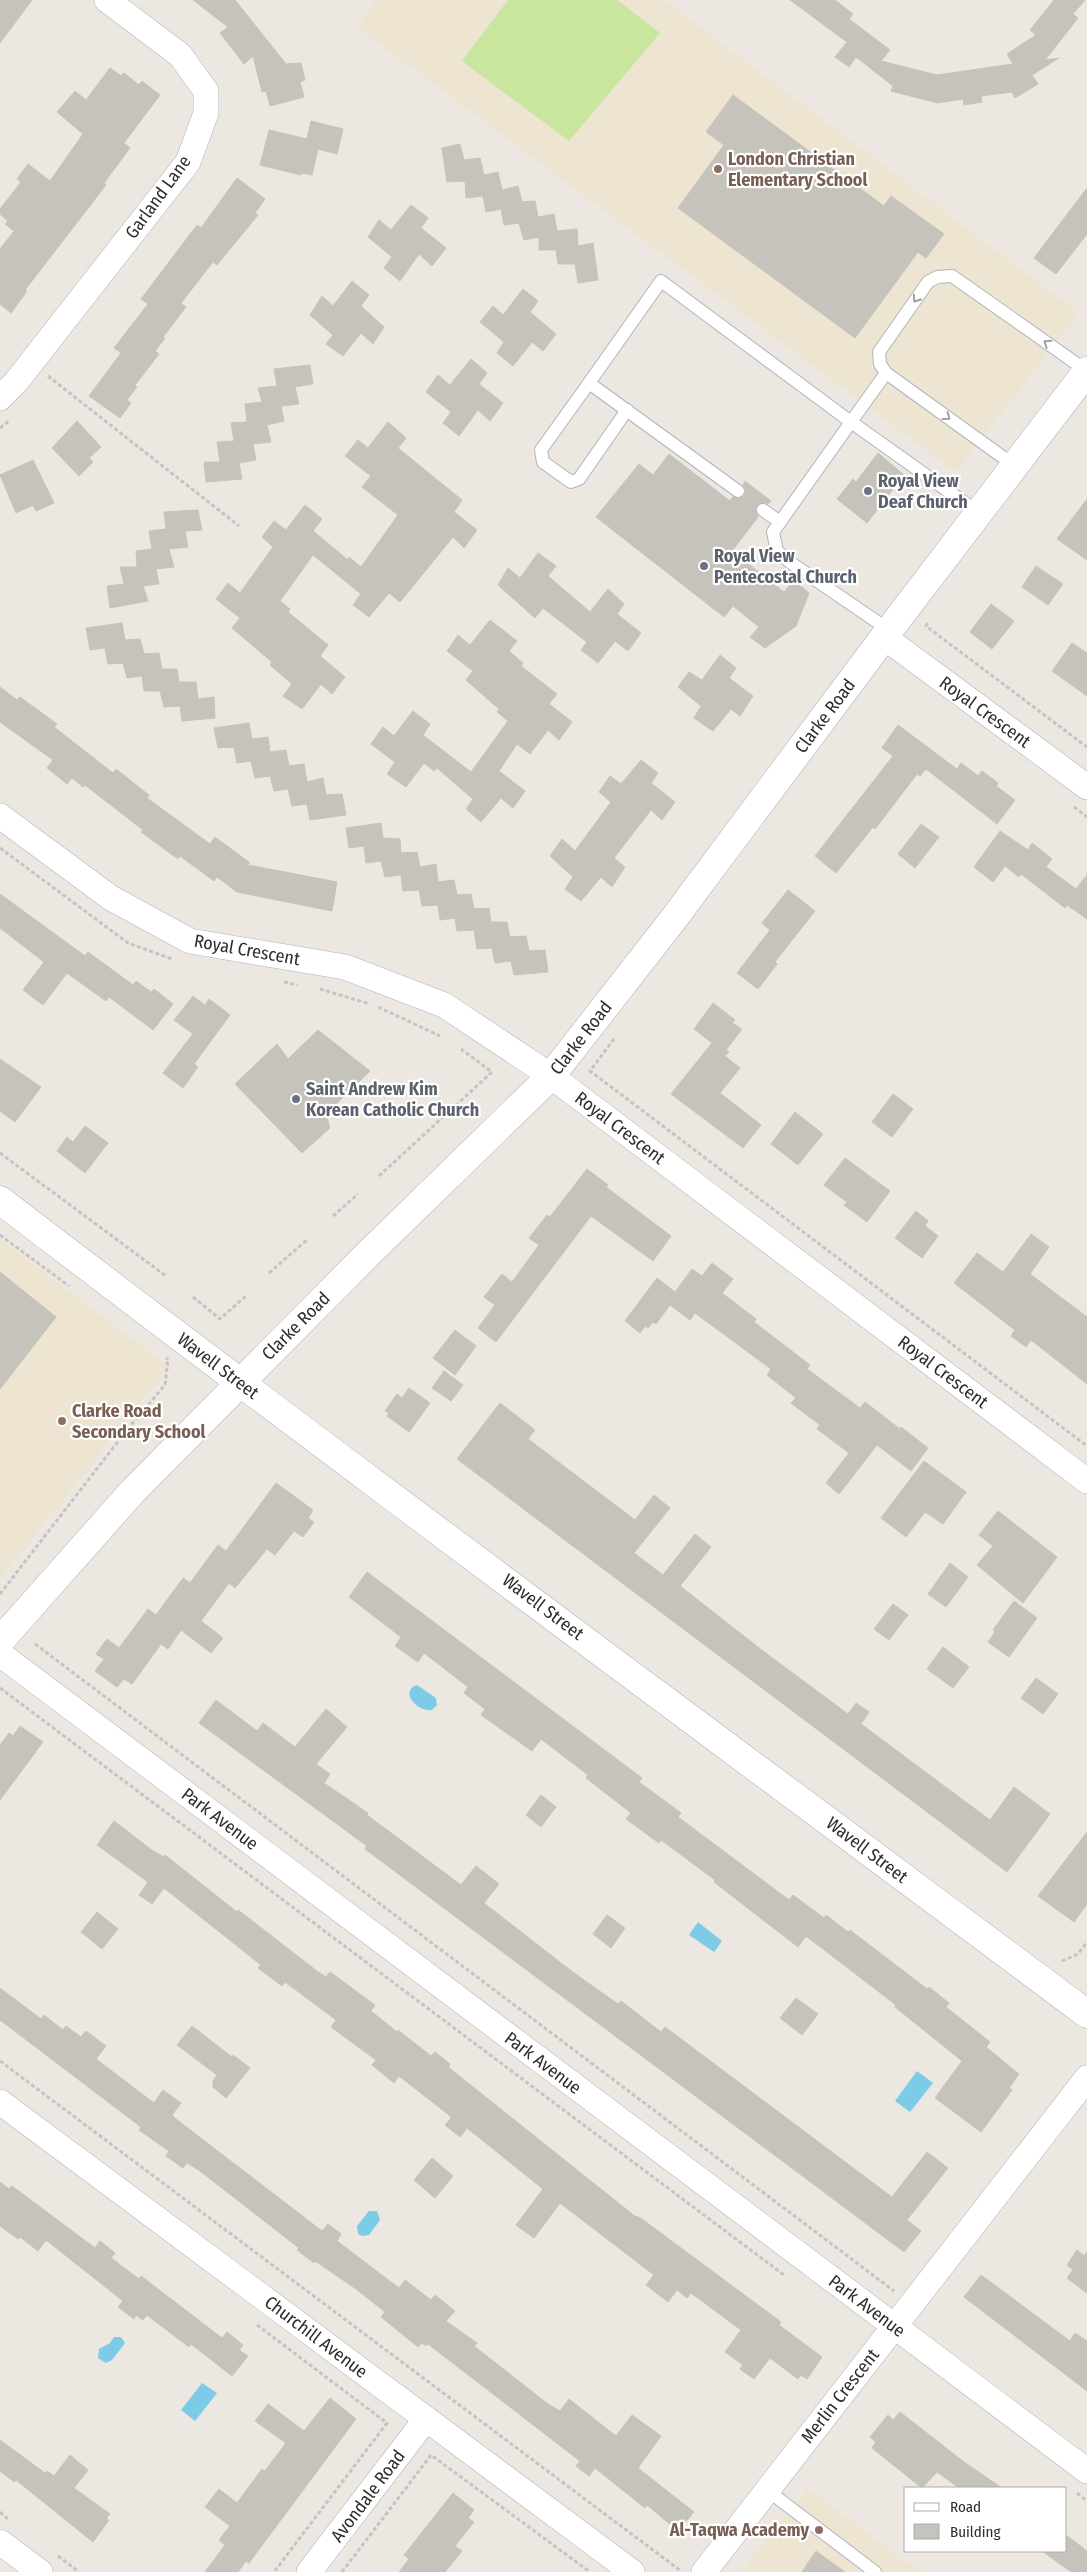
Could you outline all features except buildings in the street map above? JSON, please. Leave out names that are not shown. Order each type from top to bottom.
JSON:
[{"type":"main road","name":"Clarke Road","points":[[0,1641],[132,1492],[371,1251],[551,1076],[672,921],[886,634],[1087,371]]},
{"type":"main road","name":"Wavell Street","points":[[0,1200],[240,1384],[482,1562],[1087,2014]]},
{"type":"street","name":"Garland Lane","points":[[0,398],[16,382],[188,162],[206,113],[206,91],[180,55],[107,0]]},
{"type":"street","name":"Royal Crescent","points":[[886,634],[1087,787]]},
{"type":"street","name":"Royal Crescent","points":[[0,816],[111,898],[190,941],[345,967],[444,1004],[551,1076],[1087,1482]]},
{"type":"street","name":"Park Avenue","points":[[0,1654],[894,2326],[1079,2480]]},
{"type":"street","name":"Merlin Crescent","points":[[704,2572],[1087,2078]]},
{"type":"street","name":"Churchill Avenue","points":[[0,2102],[632,2572]]},
{"type":"street","name":"Avondale Road","points":[[310,2572],[426,2419]]},
{"type":"street","points":[[0,2542],[40,2572]]},
{"type":"lane","points":[[1015,466],[886,373],[880,364],[879,352],[928,282],[952,276],[1087,371]]},
{"type":"lane","points":[[627,410],[579,479],[571,482],[543,462],[541,450],[661,281],[851,422],[979,513]]},
{"type":"lane","points":[[886,373],[773,532],[777,551],[886,634]]},
{"type":"lane","points":[[589,383],[738,490]]},
{"type":"lane","points":[[763,510],[780,522]]},
{"type":"lane","points":[[767,2490],[875,2572]]},
{"type":"path","points":[[47,375],[239,526]]},
{"type":"path","points":[[932,618],[926,626],[1087,747]]},
{"type":"path","points":[[1071,806],[1087,818]]},
{"type":"path","points":[[320,989],[372,1004],[440,1036]]},
{"type":"path","points":[[619,1032],[590,1071],[1087,1446]]},
{"type":"path","points":[[379,1176],[492,1072],[461,1049]]},
{"type":"path","points":[[0,1153],[166,1276]]},
{"type":"path","points":[[333,1216],[358,1194]]},
{"type":"path","points":[[0,1235],[72,1288]]},
{"type":"path","points":[[269,1273],[308,1239]]},
{"type":"path","points":[[193,1297],[220,1319],[247,1295]]},
{"type":"path","points":[[0,1594],[130,1426],[165,1385],[168,1360],[160,1354]]},
{"type":"path","points":[[35,1644],[895,2291]]},
{"type":"path","points":[[0,1688],[785,2275]]},
{"type":"path","points":[[1062,1961],[1078,1954],[1087,1942]]},
{"type":"path","points":[[0,2061],[682,2571]]},
{"type":"path","points":[[252,2321],[387,2422],[274,2572]]},
{"type":"path","points":[[342,2572],[431,2455],[590,2572]]},
{"type":"path","points":[[1079,2480],[1087,2501]]},
{"type":"shaded area","name":"London Christian Elementary School","points":[[377,0],[664,0],[1079,313],[956,472],[357,27]]},
{"type":"shaded area","name":"Clarke Road Secondary School","points":[[0,1239],[169,1367],[0,1579]]},
{"type":"shaded area","name":"Al-Taqwa Academy","points":[[807,2488],[920,2572],[741,2572]]},
{"type":"green space","points":[[508,0],[617,0],[660,33],[569,141],[462,61]]},
{"type":"water","points":[[417,1685],[436,1698],[437,1705],[432,1710],[421,1708],[412,1701],[410,1692]]},
{"type":"water","points":[[698,1922],[722,1941],[714,1952],[689,1935]]},
{"type":"water","points":[[917,2071],[933,2083],[910,2112],[895,2101]]},
{"type":"water","points":[[369,2211],[377,2211],[380,2220],[369,2235],[362,2236],[358,2234],[357,2226]]},
{"type":"water","points":[[114,2337],[121,2337],[125,2343],[112,2360],[106,2363],[98,2358],[99,2349],[110,2343]]},
{"type":"water","points":[[202,2383],[217,2393],[195,2421],[181,2410]]},
{"type":"place","name":"London Christian Elementary School","points":[[718,169]]},
{"type":"place","name":"Royal View Deaf Church","points":[[868,491]]},
{"type":"place","name":"Royal View Pentecostal Church","points":[[704,566]]},
{"type":"place","name":"Saint Andrew Kim Korean Catholic Church","points":[[296,1099]]},
{"type":"place","name":"Clarke Road Secondary School","points":[[62,1421]]},
{"type":"place","name":"Al-Taqwa Academy","points":[[819,2530]]}]
